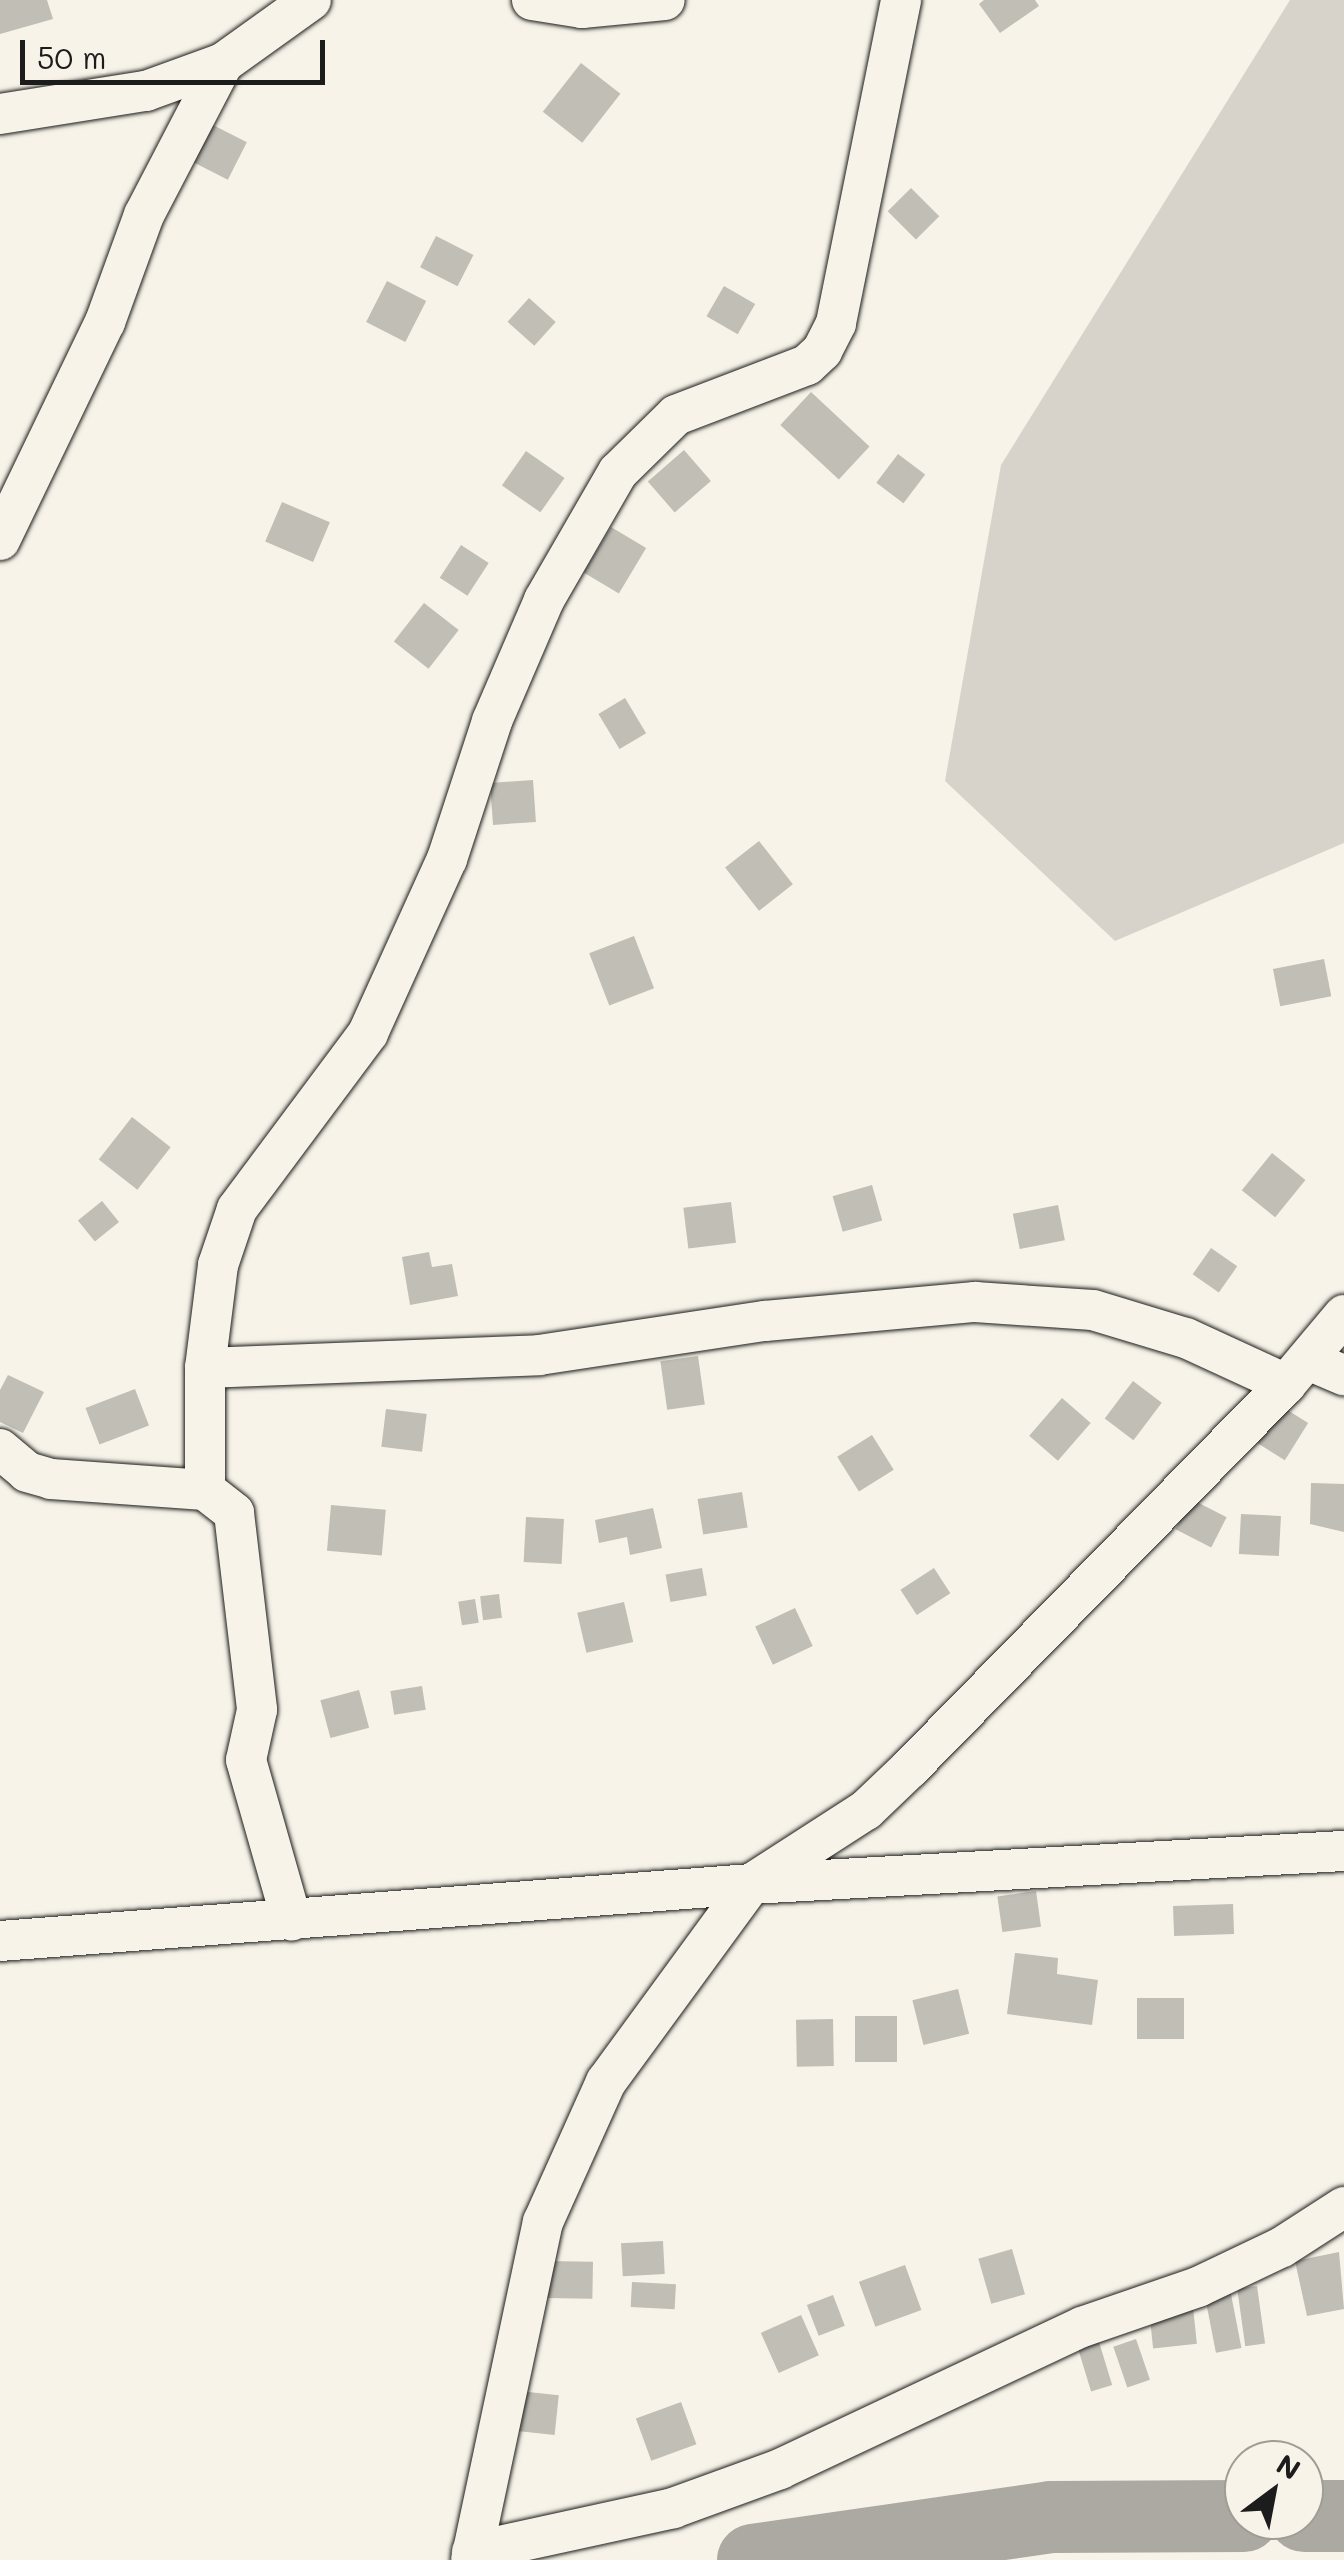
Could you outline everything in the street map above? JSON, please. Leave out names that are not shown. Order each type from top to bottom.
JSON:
[{"type":"street","points":[[0,114],[146,92],[223,63],[311,0]]},
{"type":"street","points":[[532,0],[582,8],[666,0]]},
{"type":"street","points":[[206,1490],[204,1368],[218,1264],[237,1208],[368,1033],[446,859],[492,721],[544,600],[618,472],[676,415],[806,365],[822,352],[836,323],[901,0]]},
{"type":"street","points":[[0,540],[105,322],[144,215],[223,63]]},
{"type":"street","points":[[204,1368],[539,1355],[765,1321],[976,1302],[1093,1310],[1312,1373]]},
{"type":"street","points":[[1344,1315],[1312,1373],[866,1810],[751,1884],[606,2082],[543,2222],[472,2556],[673,2508],[780,2469],[1082,2327],[1198,2288],[1282,2248],[1344,2207]]},
{"type":"street","points":[[0,1449],[27,1472],[51,1479],[206,1490],[228,1504],[238,1522],[257,1710],[246,1760],[292,1921]]},
{"type":"street","points":[[0,1940],[751,1884],[1344,1851]]},
{"type":"shaded area","points":[[1290,0],[1344,0],[1344,843],[1115,941],[945,781],[1001,465]]},
{"type":"building","points":[[0,0],[47,0],[53,19],[0,34]]},
{"type":"building","points":[[984,0],[1035,0],[1039,6],[1000,33],[979,4]]},
{"type":"building","points":[[581,63],[620,94],[582,143],[543,112]]},
{"type":"building","points":[[213,125],[247,142],[228,180],[194,162]]},
{"type":"building","points":[[911,188],[939,216],[916,240],[888,211]]},
{"type":"building","points":[[436,236],[473,255],[458,286],[420,267]]},
{"type":"building","points":[[387,281],[426,301],[405,342],[366,322]]},
{"type":"building","points":[[724,286],[755,304],[738,334],[706,316]]},
{"type":"building","points":[[529,298],[556,322],[534,346],[508,322]]},
{"type":"building","points":[[811,392],[870,447],[839,479],[780,425]]},
{"type":"building","points":[[684,450],[711,481],[675,512],[648,481]]},
{"type":"building","points":[[526,451],[565,478],[540,512],[502,485]]},
{"type":"building","points":[[898,454],[925,474],[903,503],[876,483]]},
{"type":"building","points":[[282,502],[330,522],[313,562],[265,542]]},
{"type":"building","points":[[611,527],[646,548],[619,594],[584,572]]},
{"type":"building","points":[[461,545],[489,563],[467,596],[440,578]]},
{"type":"building","points":[[424,603],[459,630],[429,669],[394,642]]},
{"type":"building","points":[[625,698],[646,733],[620,749],[598,714]]},
{"type":"building","points":[[533,780],[536,822],[493,825],[490,783]]},
{"type":"building","points":[[759,841],[793,884],[759,911],[725,867]]},
{"type":"building","points":[[634,936],[654,988],[609,1005],[589,953]]},
{"type":"building","points":[[1324,959],[1331,996],[1280,1006],[1273,969]]},
{"type":"building","points":[[132,1117],[171,1147],[137,1190],[99,1160]]},
{"type":"building","points":[[1272,1153],[1305,1180],[1275,1217],[1242,1190]]},
{"type":"building","points":[[872,1185],[882,1221],[843,1232],[833,1196]]},
{"type":"building","points":[[102,1201],[119,1222],[95,1241],[78,1221]]},
{"type":"building","points":[[731,1202],[736,1243],[688,1249],[683,1208]]},
{"type":"building","points":[[1058,1205],[1065,1240],[1020,1249],[1013,1214]]},
{"type":"building","points":[[1211,1248],[1237,1266],[1219,1293],[1193,1274]]},
{"type":"building","points":[[429,1252],[432,1267],[452,1264],[458,1296],[410,1305],[402,1257]]},
{"type":"building","points":[[698,1356],[705,1405],[667,1410],[660,1361]]},
{"type":"building","points":[[8,1375],[44,1392],[23,1433],[0,1422],[0,1390]]},
{"type":"building","points":[[1133,1381],[1162,1403],[1133,1440],[1105,1419]]},
{"type":"building","points":[[135,1389],[149,1425],[99,1444],[86,1408]]},
{"type":"building","points":[[1062,1398],[1091,1423],[1058,1461],[1029,1436]]},
{"type":"building","points":[[1281,1406],[1308,1423],[1285,1460],[1258,1443]]},
{"type":"building","points":[[386,1409],[427,1414],[422,1452],[381,1447]]},
{"type":"building","points":[[872,1435],[894,1470],[859,1491],[837,1457]]},
{"type":"building","points":[[1311,1483],[1344,1484],[1344,1532],[1310,1524]]},
{"type":"building","points":[[742,1492],[748,1528],[703,1535],[698,1499]]},
{"type":"building","points":[[1191,1499],[1227,1517],[1211,1547],[1176,1529]]},
{"type":"building","points":[[331,1505],[386,1510],[382,1556],[327,1551]]},
{"type":"building","points":[[653,1508],[662,1548],[630,1555],[627,1537],[599,1543],[595,1520]]},
{"type":"building","points":[[1241,1514],[1281,1516],[1279,1556],[1239,1554]]},
{"type":"building","points":[[526,1517],[564,1519],[562,1564],[524,1562]]},
{"type":"building","points":[[702,1568],[707,1596],[670,1602],[666,1574]]},
{"type":"building","points":[[934,1568],[950,1593],[917,1615],[900,1590]]},
{"type":"building","points":[[499,1594],[502,1618],[483,1620],[480,1596]]},
{"type":"building","points":[[475,1599],[479,1623],[462,1625],[458,1602]]},
{"type":"building","points":[[624,1602],[633,1642],[586,1653],[577,1613]]},
{"type":"building","points":[[795,1608],[813,1646],[773,1665],[755,1627]]},
{"type":"building","points":[[422,1686],[426,1710],[394,1715],[390,1691]]},
{"type":"building","points":[[359,1690],[369,1728],[330,1738],[320,1700]]},
{"type":"building","points":[[1036,1891],[1041,1927],[1002,1932],[997,1896]]},
{"type":"building","points":[[1233,1904],[1234,1934],[1174,1936],[1173,1906]]},
{"type":"building","points":[[1015,1953],[1058,1958],[1057,1974],[1098,1980],[1092,2025],[1007,2014]]},
{"type":"building","points":[[958,1989],[969,2034],[924,2045],[912,2000]]},
{"type":"building","points":[[1137,1998],[1184,1998],[1184,2039],[1137,2039]]},
{"type":"building","points":[[855,2016],[897,2016],[897,2062],[855,2062]]},
{"type":"building","points":[[833,2019],[834,2066],[797,2067],[796,2020]]},
{"type":"building","points":[[663,2241],[665,2274],[623,2276],[621,2243]]},
{"type":"building","points":[[1012,2249],[1025,2294],[991,2304],[978,2259]]},
{"type":"building","points":[[1339,2252],[1344,2309],[1307,2316],[1295,2261]]},
{"type":"building","points":[[547,2261],[593,2262],[592,2299],[546,2298]]},
{"type":"building","points":[[905,2265],[921,2310],[875,2327],[859,2282]]},
{"type":"building","points":[[632,2282],[676,2284],[675,2309],[631,2307]]},
{"type":"building","points":[[1257,2286],[1265,2343],[1245,2346],[1237,2289]]},
{"type":"building","points":[[1230,2289],[1241,2348],[1216,2353],[1204,2294]]},
{"type":"building","points":[[833,2295],[845,2326],[819,2336],[807,2305]]},
{"type":"building","points":[[1193,2307],[1197,2344],[1153,2348],[1149,2312]]},
{"type":"building","points":[[801,2315],[819,2355],[779,2373],[761,2333]]},
{"type":"building","points":[[1136,2339],[1150,2380],[1127,2387],[1113,2347]]},
{"type":"building","points":[[1099,2342],[1112,2385],[1091,2391],[1078,2348]]},
{"type":"building","points":[[519,2391],[559,2395],[555,2435],[515,2431]]},
{"type":"building","points":[[681,2402],[696,2444],[651,2461],[636,2418]]},
{"type":"waterway","points":[[753,2560],[1051,2517],[1224,2516]]},
{"type":"waterway","points":[[1324,2516],[1344,2516]]}]
